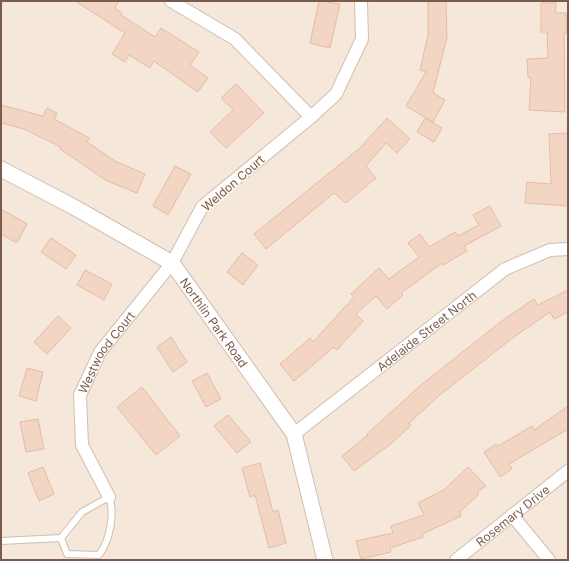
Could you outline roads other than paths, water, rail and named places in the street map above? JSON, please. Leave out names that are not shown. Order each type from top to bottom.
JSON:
[{"type":"street","points":[[171,1],[235,39],[311,118]]},
{"type":"street","name":"Weldon Court","points":[[172,263],[202,206],[311,118],[336,94],[362,39],[361,1]]},
{"type":"street","name":"Northlin Park Road","points":[[1,170],[72,206],[172,263],[294,434],[325,560]]},
{"type":"street","name":"Adelaide Street North","points":[[294,434],[505,269],[550,250],[568,249]]},
{"type":"street","name":"Westwood Court","points":[[109,497],[82,445],[80,395],[100,352],[172,263]]},
{"type":"street","name":"Rosemary Drive","points":[[456,560],[568,471]]},
{"type":"street","points":[[512,515],[549,560]]},
{"type":"lane","points":[[1,541],[61,538],[82,512],[109,497],[112,507],[106,545],[99,555],[67,554],[61,538]]}]
